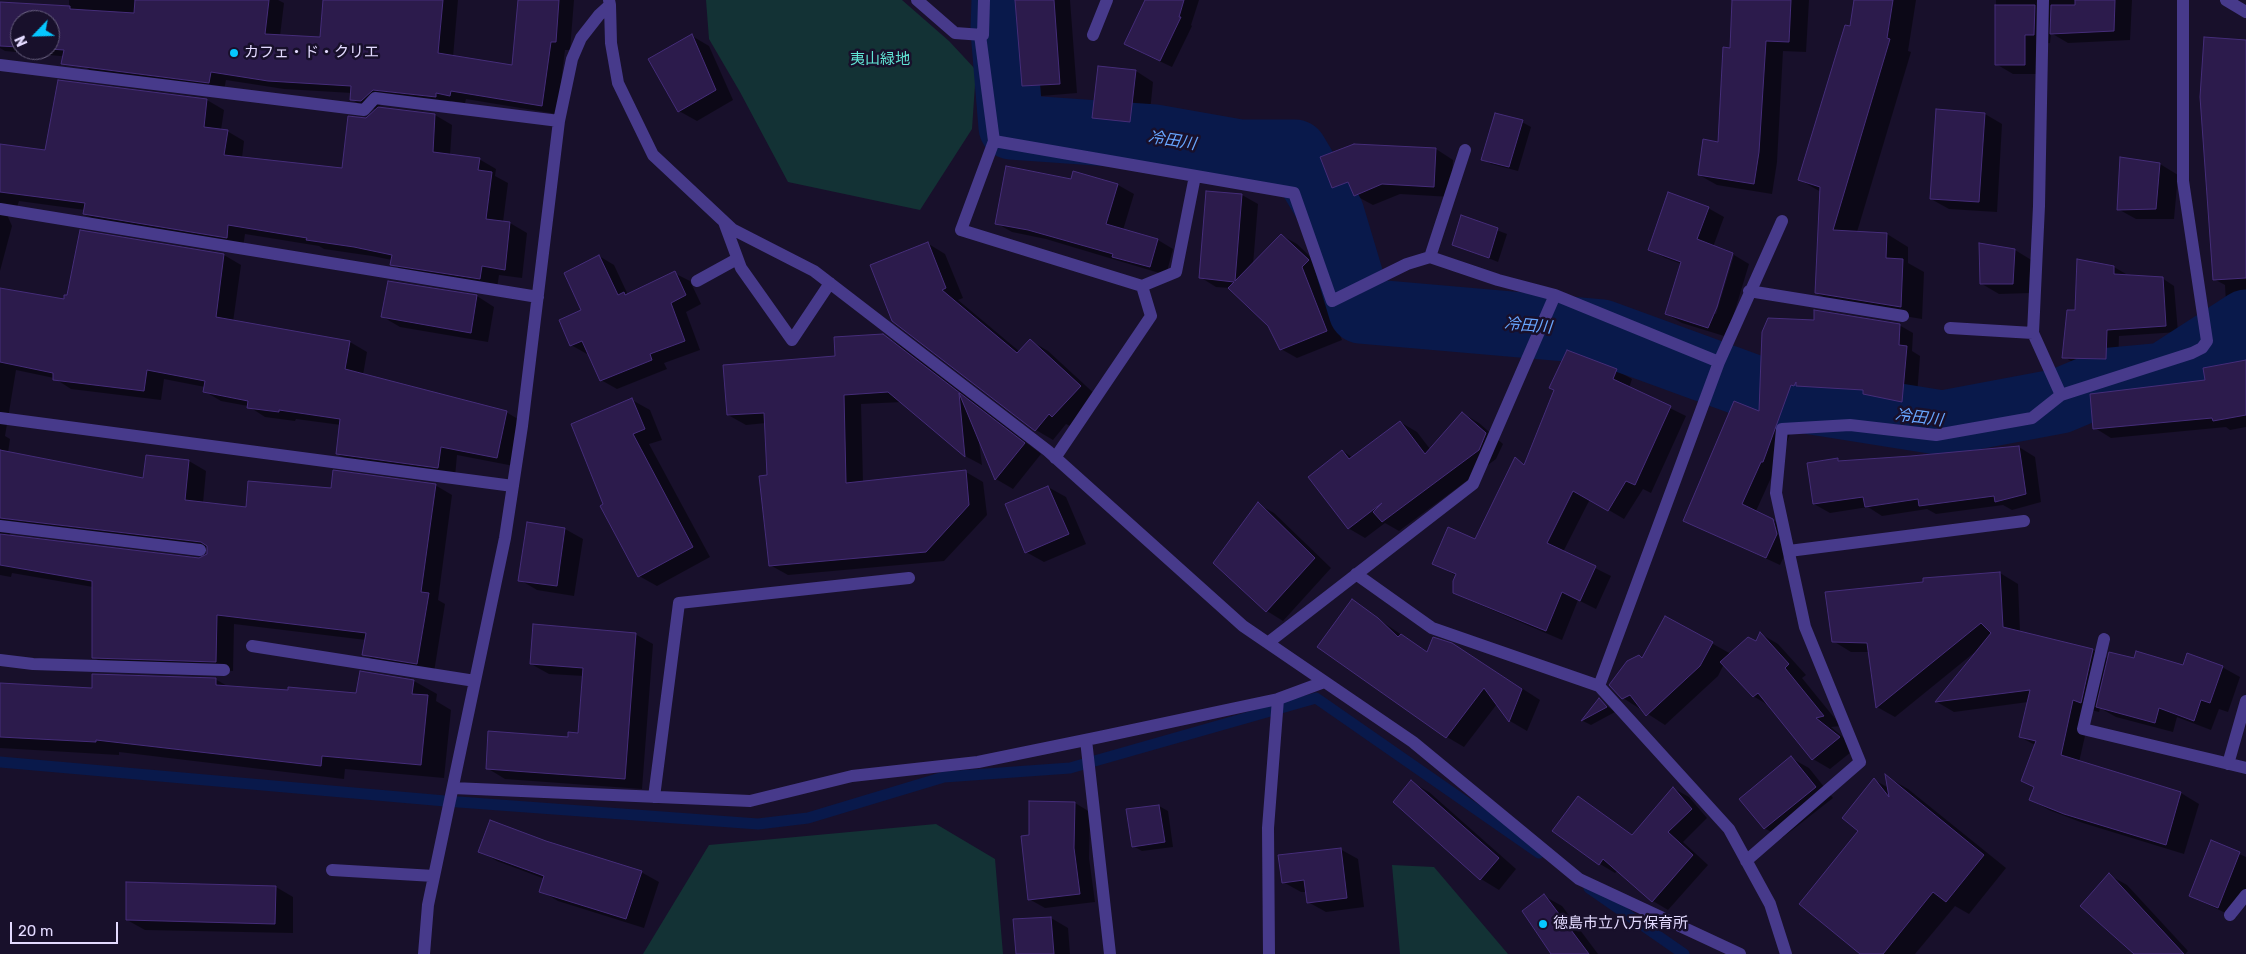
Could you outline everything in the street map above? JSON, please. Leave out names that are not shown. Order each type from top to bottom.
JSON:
[{"type":"street","points":[[917,0],[955,33],[980,35],[983,35],[984,0]]},
{"type":"street","points":[[1093,35],[1107,0]]},
{"type":"street","points":[[2043,0],[2039,206],[2033,333],[2061,395]]},
{"type":"street","points":[[1746,862],[1860,762],[1805,627],[1776,493],[1782,428],[1850,425],[1936,435],[2032,418],[2061,395],[2192,353],[2202,348],[2208,341],[2183,181],[2183,0]]},
{"type":"street","points":[[2226,0],[2246,12]]},
{"type":"street","points":[[424,954],[428,906],[513,486],[559,121],[572,59],[581,38],[610,3]]},
{"type":"street","points":[[610,3],[611,43],[618,83],[653,155],[732,228],[814,271],[830,283],[1055,458],[1243,626],[1413,742],[1579,879],[1740,954]]},
{"type":"street","points":[[980,35],[994,141],[961,230],[1142,286],[1176,272],[1195,176]]},
{"type":"street","points":[[0,64],[364,110],[376,98],[559,121]]},
{"type":"street","points":[[994,141],[1294,193],[1332,301],[1407,264],[1430,257],[1498,280],[1555,295],[1718,362]]},
{"type":"street","points":[[1430,257],[1465,150]]},
{"type":"street","points":[[0,209],[538,297]]},
{"type":"street","points":[[723,220],[741,268],[792,340],[830,283]]},
{"type":"street","points":[[1599,686],[1718,362],[1782,221]]},
{"type":"street","points":[[697,281],[738,260]]},
{"type":"street","points":[[1055,458],[1150,316],[1142,286]]},
{"type":"street","points":[[1749,291],[1904,316]]},
{"type":"street","points":[[1269,642],[1473,484],[1555,295]]},
{"type":"street","points":[[1950,328],[2033,333]]},
{"type":"street","points":[[0,418],[513,486]]},
{"type":"street","points":[[1789,551],[2024,521]]},
{"type":"street","points":[[0,526],[200,550]]},
{"type":"street","points":[[1356,574],[1432,628],[1599,686],[1729,829],[1770,904],[1786,954]]},
{"type":"street","points":[[654,797],[679,604],[909,578]]},
{"type":"street","points":[[2104,639],[2083,730],[2246,768]]},
{"type":"street","points":[[252,646],[475,681]]},
{"type":"street","points":[[0,660],[33,664],[224,670]]},
{"type":"street","points":[[453,788],[750,802],[852,776],[978,762],[1086,740],[1278,699],[1324,682]]},
{"type":"street","points":[[1269,954],[1268,828],[1278,699]]},
{"type":"street","points":[[2228,764],[2246,701]]},
{"type":"street","points":[[1086,740],[1110,954]]},
{"type":"street","points":[[332,870],[434,876]]},
{"type":"street","points":[[2230,915],[2246,895]]},
{"type":"green space","name":"夷山緑地","points":[[706,0],[902,0],[949,41],[976,70],[972,129],[920,210],[788,182],[740,92],[709,39]]},
{"type":"green space","points":[[936,824],[995,859],[1003,954],[643,954],[709,845]]},
{"type":"green space","points":[[1392,865],[1434,867],[1508,954],[1400,954]]},
{"type":"building","points":[[135,0],[269,0],[265,34],[320,37],[323,0],[443,0],[438,53],[512,65],[518,0],[559,0],[556,42],[551,42],[542,106],[451,91],[450,96],[436,93],[436,97],[373,90],[361,101],[350,100],[351,86],[268,81],[211,72],[209,83],[61,64],[64,50],[60,50],[60,10],[10,10],[10,46],[0,46],[0,2],[70,6],[70,9],[134,13]]},
{"type":"building","points":[[1015,0],[1054,0],[1060,84],[1022,86]]},
{"type":"building","points":[[1145,0],[1184,0],[1179,17],[1181,17],[1160,61],[1124,44]]},
{"type":"building","points":[[1732,0],[1791,0],[1789,42],[1766,41],[1759,152],[1754,184],[1698,175],[1703,139],[1718,142],[1723,47],[1730,48]]},
{"type":"building","points":[[1854,0],[1893,0],[1887,38],[1890,39],[1833,230],[1887,233],[1886,258],[1903,259],[1901,307],[1815,293],[1820,187],[1798,180],[1845,25],[1850,26]]},
{"type":"building","points":[[2075,0],[2115,0],[2114,31],[2050,34],[2051,5],[2075,5]]},
{"type":"building","points":[[1995,5],[2035,5],[2034,35],[2025,35],[2025,65],[1995,65]]},
{"type":"building","points":[[692,34],[716,90],[678,112],[648,59]]},
{"type":"building","points":[[2204,37],[2246,40],[2246,278],[2213,280],[2200,97]]},
{"type":"building","points":[[1098,66],[1136,70],[1130,122],[1092,118]]},
{"type":"building","points":[[58,80],[207,99],[204,127],[228,130],[224,155],[342,168],[348,116],[366,118],[378,107],[435,114],[433,152],[480,158],[478,170],[492,172],[486,219],[510,222],[505,270],[482,266],[480,279],[390,265],[392,255],[306,240],[307,238],[228,225],[227,238],[83,214],[85,203],[0,192],[0,144],[45,150]]},
{"type":"building","points":[[1936,109],[1985,113],[1979,202],[1930,199]]},
{"type":"building","points":[[1495,113],[1523,120],[1509,167],[1481,160]]},
{"type":"building","points":[[1354,144],[1436,148],[1434,187],[1382,184],[1354,196],[1348,182],[1332,188],[1320,157]]},
{"type":"building","points":[[2120,157],[2160,163],[2156,209],[2117,210]]},
{"type":"building","points":[[1006,166],[1071,179],[1073,171],[1118,184],[1106,224],[1158,239],[1150,267],[1112,257],[1113,254],[1028,230],[995,224]]},
{"type":"building","points":[[1206,191],[1242,194],[1235,281],[1281,234],[1309,260],[1302,267],[1327,331],[1280,350],[1268,326],[1228,288],[1234,282],[1199,278]]},
{"type":"building","points":[[1668,192],[1709,207],[1697,239],[1733,253],[1717,307],[1708,328],[1665,314],[1681,262],[1648,250]]},
{"type":"building","points":[[1461,215],[1498,228],[1489,258],[1452,245]]},
{"type":"building","points":[[80,230],[224,254],[216,317],[350,341],[345,369],[507,411],[497,458],[441,447],[438,468],[336,454],[340,419],[279,410],[279,412],[247,408],[248,401],[203,392],[205,381],[147,370],[144,391],[53,380],[53,373],[0,362],[0,288],[64,299],[64,295],[67,295]]},
{"type":"building","points":[[928,242],[946,288],[942,290],[1017,353],[1030,339],[1081,386],[1052,417],[1049,414],[1035,431],[892,321],[870,265]]},
{"type":"building","points":[[1979,243],[2015,249],[2013,284],[1980,284]]},
{"type":"building","points":[[599,255],[618,295],[624,292],[625,295],[675,271],[686,295],[671,303],[685,341],[650,354],[652,360],[600,381],[582,341],[570,346],[559,320],[581,310],[564,273]]},
{"type":"building","points":[[2077,259],[2114,266],[2114,274],[2163,277],[2166,326],[2107,330],[2106,359],[2062,358],[2067,310],[2075,310]]},
{"type":"building","points":[[388,281],[477,295],[471,333],[381,317]]},
{"type":"building","points":[[1814,310],[1900,324],[1899,345],[1907,346],[1902,402],[1863,394],[1863,390],[1796,386],[1796,382],[1794,386],[1791,385],[1763,462],[1761,462],[1742,504],[1773,519],[1777,534],[1766,558],[1683,521],[1734,401],[1759,411],[1762,332],[1768,318],[1814,320]]},
{"type":"building","points":[[883,334],[1025,443],[995,480],[959,393],[965,457],[888,392],[844,395],[846,483],[966,470],[969,505],[926,552],[769,566],[759,476],[767,475],[764,413],[727,415],[723,365],[835,356],[834,337]]},
{"type":"building","points":[[1567,350],[1617,369],[1613,379],[1671,406],[1635,485],[1626,481],[1608,511],[1573,491],[1547,543],[1596,566],[1580,601],[1562,592],[1546,631],[1453,593],[1453,581],[1456,574],[1432,564],[1448,527],[1475,539],[1515,457],[1524,465],[1554,390],[1549,388]]},
{"type":"building","points":[[2246,360],[2246,415],[2213,421],[2212,418],[2093,429],[2090,394],[2205,380],[2203,368]]},
{"type":"building","points":[[632,398],[645,429],[633,434],[693,547],[638,577],[600,506],[603,504],[571,424]]},
{"type":"building","points":[[1462,412],[1486,433],[1479,450],[1382,522],[1373,512],[1382,503],[1348,529],[1308,477],[1342,450],[1349,459],[1400,421],[1425,454]]},
{"type":"building","points":[[2019,446],[2026,494],[1995,502],[1994,496],[1919,506],[1918,499],[1865,507],[1863,497],[1813,504],[1807,463],[1838,458],[1838,461]]},
{"type":"building","points":[[0,450],[143,478],[146,455],[189,460],[185,500],[246,507],[248,481],[331,488],[333,470],[436,484],[421,592],[429,593],[417,664],[362,655],[366,633],[217,615],[216,662],[92,658],[92,581],[0,565],[0,534],[199,558],[207,554],[207,546],[201,542],[0,518]]},
{"type":"building","points":[[1048,486],[1069,534],[1025,553],[1005,504]]},
{"type":"building","points":[[1258,502],[1315,558],[1266,612],[1213,563]]},
{"type":"building","points":[[527,522],[565,528],[557,586],[518,581]]},
{"type":"building","points":[[2000,572],[2003,627],[2093,649],[2081,703],[2073,700],[2061,755],[2181,792],[2166,845],[2064,814],[2029,800],[2034,787],[2021,781],[2036,741],[2019,737],[2030,690],[1935,702],[1991,633],[1981,623],[1876,708],[1867,643],[1832,642],[1825,592],[1923,582],[1923,578]]},
{"type":"building","points":[[1352,599],[1378,618],[1398,637],[1401,634],[1427,652],[1433,637],[1452,643],[1522,689],[1509,722],[1484,688],[1446,738],[1317,647]]},
{"type":"building","points":[[1665,616],[1713,642],[1700,666],[1646,716],[1630,695],[1622,699],[1609,685],[1627,661],[1639,655],[1642,658]]},
{"type":"building","points":[[533,624],[636,633],[625,779],[486,769],[488,731],[568,737],[568,732],[578,733],[583,668],[530,664]]},
{"type":"building","points":[[1760,632],[1789,664],[1785,668],[1824,716],[1816,718],[1840,737],[1812,760],[1758,693],[1753,697],[1720,662],[1748,637],[1756,641]]},
{"type":"building","points":[[2136,651],[2183,665],[2187,653],[2223,666],[2210,703],[2201,700],[2194,721],[2159,708],[2155,723],[2096,707],[2109,652],[2134,658]]},
{"type":"building","points":[[360,671],[414,680],[412,694],[428,695],[421,765],[322,756],[321,766],[96,740],[96,742],[0,737],[0,683],[92,688],[92,674],[216,678],[216,685],[288,690],[288,687],[356,693]]},
{"type":"building","points":[[1599,698],[1607,707],[1581,721]]},
{"type":"building","points":[[1791,756],[1816,787],[1764,829],[1739,799]]},
{"type":"building","points":[[1885,774],[1984,855],[1946,902],[1933,892],[1883,954],[1860,954],[1799,904],[1858,831],[1842,818],[1874,778],[1889,797]]},
{"type":"building","points":[[1411,780],[1499,858],[1480,880],[1393,802]]},
{"type":"building","points":[[1673,787],[1692,809],[1668,832],[1693,855],[1652,902],[1603,859],[1599,865],[1552,831],[1578,796],[1632,835]]},
{"type":"building","points":[[1029,801],[1075,802],[1074,848],[1080,894],[1028,900],[1021,836],[1029,835]]},
{"type":"building","points":[[1159,805],[1165,842],[1132,847],[1126,809]]},
{"type":"building","points":[[490,820],[546,841],[642,871],[626,919],[539,892],[544,876],[478,852]]},
{"type":"building","points":[[2211,840],[2240,852],[2218,908],[2189,896]]},
{"type":"building","points":[[1341,848],[1347,898],[1307,903],[1304,880],[1282,883],[1278,855]]},
{"type":"building","points":[[2109,873],[2184,954],[2134,954],[2080,906]]},
{"type":"building","points":[[126,882],[276,886],[275,924],[126,920]]},
{"type":"building","points":[[1544,894],[1589,954],[1551,954],[1522,911]]},
{"type":"building","points":[[1051,917],[1054,954],[1016,954],[1013,919]]},
{"type":"waterway","name":"冷田川","points":[[1004,0],[1003,30],[1011,127],[1155,137],[1240,152],[1295,152],[1332,214],[1361,311],[1602,332],[1780,397],[1943,423],[2060,401],[2110,380],[2164,375],[2246,322]]},
{"type":"waterway","points":[[0,762],[445,801],[758,824],[808,818],[944,777],[1070,768],[1316,698],[1539,853]]},
{"type":"waterway","points":[[1589,888],[1684,954]]},
{"type":"place","name":"カフェ・ド・クリエ","points":[[234,53]]},
{"type":"place","name":"徳島市立八万保育所","points":[[1543,924]]}]
